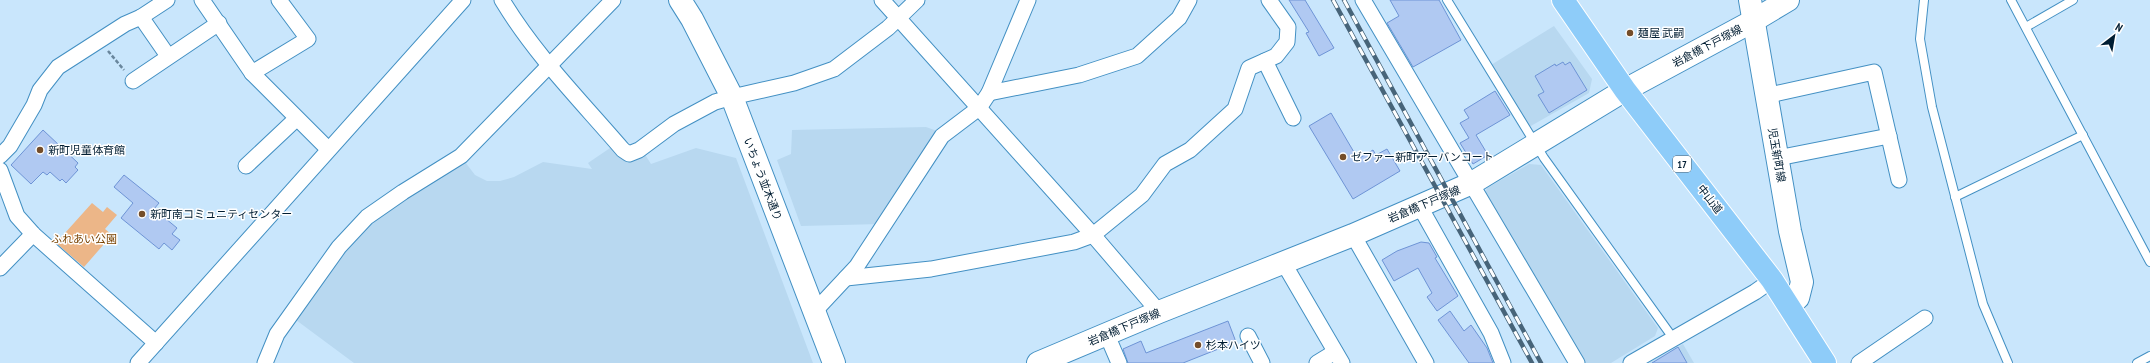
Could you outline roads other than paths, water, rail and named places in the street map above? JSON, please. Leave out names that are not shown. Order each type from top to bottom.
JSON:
[{"type":"highway","name":"中山道","points":[[1562,0],[1626,90],[1772,280],[1789,304],[1825,363]]},
{"type":"street","points":[[202,0],[219,22],[252,73],[296,119],[328,149]]},
{"type":"street","points":[[252,73],[308,39],[278,0]]},
{"type":"street","points":[[138,363],[463,0]]},
{"type":"street","points":[[502,0],[516,22],[548,65],[623,150],[630,154],[639,150],[674,124],[715,102],[794,83],[834,69],[898,19],[917,0]]},
{"type":"street","points":[[265,363],[277,334],[339,247],[367,217],[403,192],[461,156],[613,0]]},
{"type":"street","name":"いちょう並木通り","points":[[680,0],[692,19],[732,97],[834,363]]},
{"type":"street","points":[[882,0],[1093,234],[1159,312]]},
{"type":"street","points":[[814,312],[857,266],[942,136],[980,108],[989,93],[1028,0]]},
{"type":"street","points":[[989,93],[1079,76],[1137,56],[1179,18],[1189,0]]},
{"type":"street","points":[[846,278],[932,269],[1074,242],[1093,234],[1142,195],[1165,164],[1190,150],[1235,109],[1249,68],[1276,56],[1287,42],[1288,28],[1269,0]]},
{"type":"street","points":[[1363,0],[1577,363]]},
{"type":"street","name":"児玉新町線","points":[[1750,0],[1765,96],[1778,158],[1790,231],[1802,282],[1798,298],[1789,304]]},
{"type":"street","name":"岩倉橋下戸塚線","points":[[1038,363],[1159,312],[1353,234],[1472,183],[1626,90],[1753,21],[1788,0]]},
{"type":"street","points":[[0,156],[10,146],[34,105],[40,90],[58,67],[125,24],[141,17],[159,2]]},
{"type":"street","points":[[141,17],[168,56]]},
{"type":"street","points":[[133,81],[219,22]]},
{"type":"street","points":[[1265,61],[1293,118]]},
{"type":"street","points":[[1765,96],[1874,72],[1900,180]]},
{"type":"street","points":[[246,166],[296,119]]},
{"type":"street","points":[[1778,158],[1889,136]]},
{"type":"street","points":[[0,170],[17,216],[33,234],[156,343]]},
{"type":"street","points":[[1419,206],[1491,333],[1503,363]]},
{"type":"street","points":[[0,268],[33,234]]},
{"type":"street","points":[[1353,234],[1426,363]]},
{"type":"street","points":[[1283,262],[1339,357],[1317,363]]},
{"type":"street","points":[[1632,363],[1755,292],[1772,280]]},
{"type":"street","points":[[1859,363],[1925,318]]},
{"type":"street","points":[[1107,335],[1119,363]]},
{"type":"street","points":[[1248,336],[1262,363]]},
{"type":"lane","points":[[1447,0],[1535,145],[1673,338]]},
{"type":"lane","points":[[1924,0],[1920,39],[1932,106],[1983,304],[2008,363]]},
{"type":"lane","points":[[2011,0],[2150,262]]},
{"type":"lane","points":[[2026,27],[2073,0]]},
{"type":"lane","points":[[1955,197],[2083,135]]},
{"type":"lane","points":[[2137,363],[2150,356]]},
{"type":"railway","points":[[1333,0],[1532,363]]},
{"type":"railway","points":[[1344,0],[1541,363]]},
{"type":"place","name":"麺屋 武嗣","points":[[1630,33]]},
{"type":"place","name":"新町児童体育館","points":[[40,150]]},
{"type":"place","name":"ゼファー新町アーバンコート","points":[[1343,157]]},
{"type":"place","name":"新町南コミュニティセンター","points":[[142,214]]},
{"type":"place","name":"杉本ハイツ","points":[[1198,345]]},
{"type":"park label","name":"ふれあい公園","points":[[84,239]]}]
